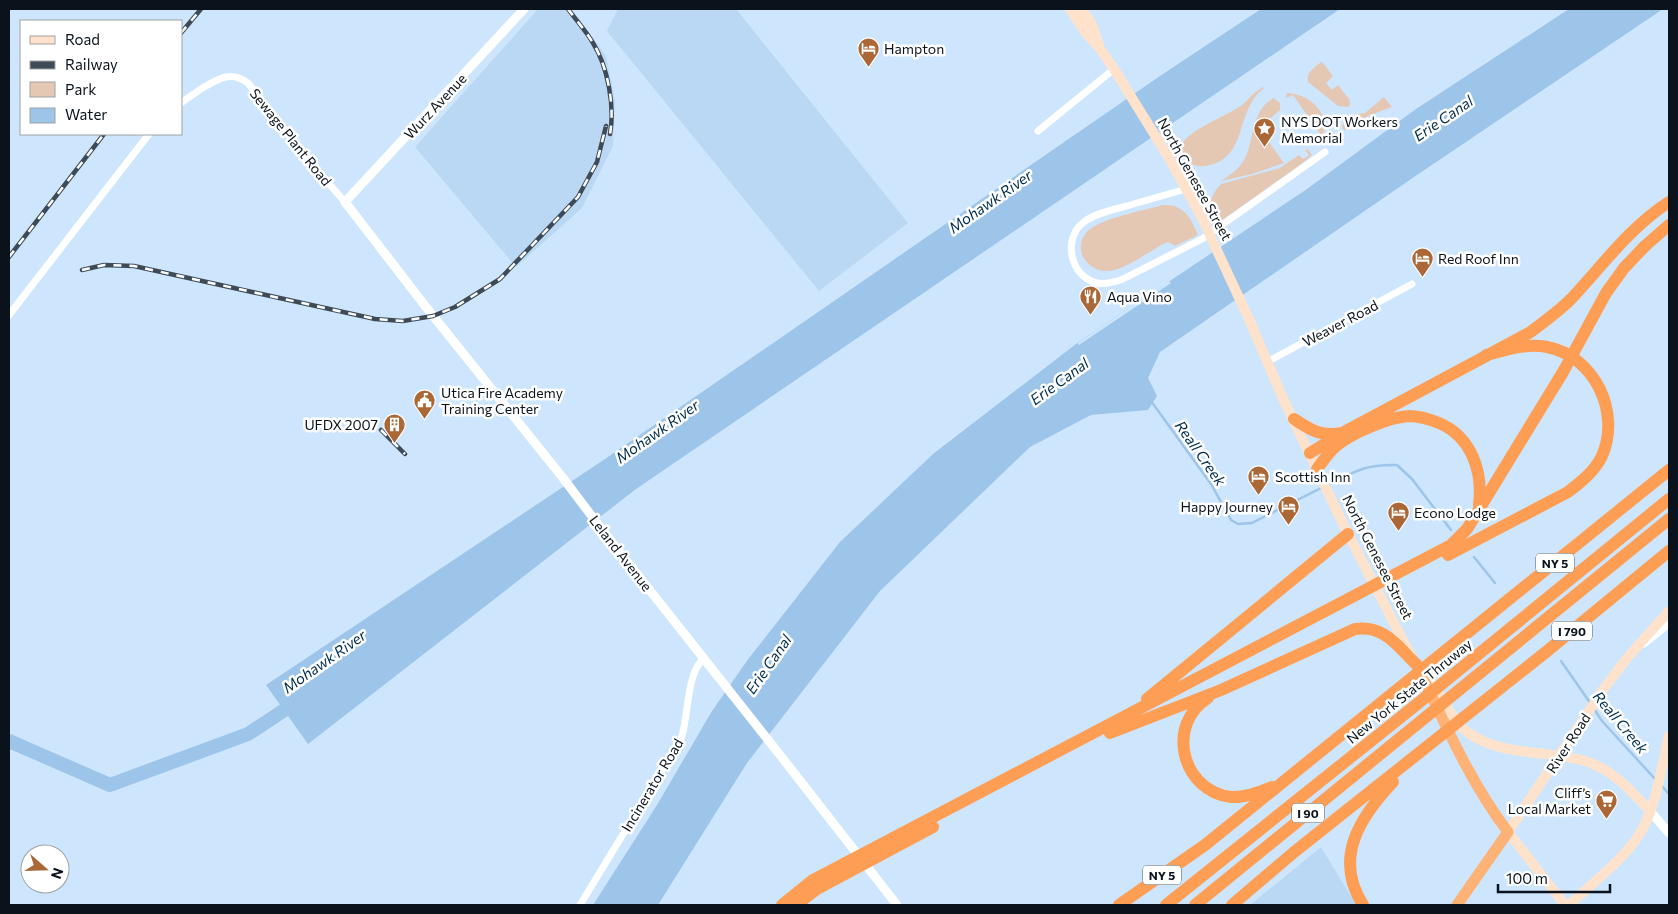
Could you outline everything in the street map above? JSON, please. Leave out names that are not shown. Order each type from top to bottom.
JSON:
[{"type":"highway","points":[[1310,453],[1344,432],[1529,332],[1551,318],[1638,226],[1669,202]]},
{"type":"highway","points":[[1394,579],[1451,545],[1467,529],[1563,372],[1606,293],[1624,268],[1669,225]]},
{"type":"highway","points":[[782,905],[813,880],[1117,721],[1568,492],[1582,482],[1595,467],[1602,455],[1608,436],[1609,422],[1606,403],[1597,383],[1577,360],[1547,347],[1530,346],[1514,348],[1486,355]]},
{"type":"highway","points":[[1319,474],[1328,454],[1338,444],[1356,434],[1392,418],[1410,416],[1426,418],[1452,430],[1462,438],[1469,449],[1476,463],[1480,478],[1479,509]]},
{"type":"highway","points":[[1294,419],[1318,432],[1329,435],[1344,432]]},
{"type":"highway","name":"NY 5","points":[[1119,905],[1205,845],[1286,781],[1669,470]]},
{"type":"highway","name":"New York State Thruway","points":[[1166,905],[1451,677],[1669,499]]},
{"type":"highway","name":"I 90","points":[[1195,905],[1669,519]]},
{"type":"highway","points":[[1117,721],[1150,697],[1348,534]]},
{"type":"highway","name":"I 790","points":[[1422,752],[1669,551]]},
{"type":"highway","points":[[796,905],[817,889],[1357,598]]},
{"type":"highway","points":[[1103,735],[1221,690],[1355,629],[1378,630],[1414,660]]},
{"type":"highway","name":"North Genesee Street","points":[[1414,660],[1456,747],[1496,817],[1508,832]]},
{"type":"highway","points":[[1221,690],[1204,701],[1196,709],[1187,724],[1183,738],[1183,749],[1187,764],[1194,777],[1204,786],[1231,797],[1243,797],[1286,781]]},
{"type":"highway","points":[[1232,905],[1293,853],[1422,752]]},
{"type":"highway","points":[[1363,905],[1352,880],[1350,865],[1351,848],[1357,829],[1383,792],[1422,752]]},
{"type":"highway","points":[[1458,905],[1508,832]]},
{"type":"main road","name":"North Genesee Street","points":[[1070,9],[1085,32],[1114,69],[1169,158],[1201,216],[1319,474],[1414,660]]},
{"type":"main road","name":"North Genesee Street","points":[[1082,9],[1092,25],[1101,50]]},
{"type":"main road","name":"River Road","points":[[1508,832],[1596,700],[1627,658],[1669,610]]},
{"type":"main road","points":[[1414,660],[1466,731],[1480,739],[1498,745],[1535,754],[1560,756],[1587,762],[1609,771],[1625,784],[1650,811]]},
{"type":"main road","points":[[1567,905],[1622,855],[1639,835],[1650,811],[1669,736]]},
{"type":"main road","name":"North Genesee Street","points":[[1508,832],[1567,905]]},
{"type":"street","name":"Wurz Avenue","points":[[345,202],[524,9]]},
{"type":"street","points":[[1038,131],[1114,69]]},
{"type":"street","name":"Sewage Plant Road","points":[[182,102],[216,80],[233,76],[241,78],[248,83],[315,168],[345,202]]},
{"type":"street","points":[[9,315],[149,135]]},
{"type":"street","points":[[1186,189],[1106,212],[1086,220],[1074,232],[1071,253],[1078,270],[1088,279],[1097,283],[1110,283],[1123,279],[1202,239],[1325,152]]},
{"type":"street","name":"Leland Avenue","points":[[345,202],[420,300],[563,478],[897,905]]},
{"type":"street","name":"Weaver Road","points":[[1267,362],[1412,284]]},
{"type":"street","points":[[1627,658],[1669,624]]},
{"type":"street","name":"Incinerator Road","points":[[580,905],[681,739],[694,673],[697,664],[704,658]]},
{"type":"street","points":[[1650,811],[1669,833]]},
{"type":"shaded area","points":[[538,9],[572,9],[606,56],[615,100],[613,146],[582,208],[516,267],[415,147]]},
{"type":"shaded area","points":[[618,9],[736,9],[908,223],[819,291],[607,31]]},
{"type":"shaded area","points":[[1321,847],[1356,905],[1250,905]]},
{"type":"green space","points":[[1321,62],[1333,76],[1326,83],[1332,90],[1338,85],[1349,99],[1349,107],[1338,106],[1308,82],[1309,73]]},
{"type":"green space","points":[[1263,87],[1248,109],[1240,133],[1229,155],[1219,162],[1205,166],[1196,166],[1182,156],[1178,148],[1184,140],[1200,128],[1242,105]]},
{"type":"green space","points":[[1288,93],[1306,98],[1319,109],[1325,125],[1320,143],[1316,139],[1321,135],[1293,95],[1286,98]]},
{"type":"green space","points":[[1384,97],[1392,107],[1368,116],[1349,130],[1344,130],[1342,127],[1345,120],[1354,115],[1365,113]]},
{"type":"green space","points":[[1274,98],[1280,103],[1280,110],[1259,128],[1284,163],[1252,174],[1221,181],[1234,172],[1244,160],[1248,152],[1257,117],[1267,103]]},
{"type":"green space","points":[[1307,149],[1312,155],[1300,165],[1218,223],[1211,203],[1214,194],[1221,184],[1280,168],[1299,155],[1303,159],[1309,155],[1305,150]]},
{"type":"green space","points":[[1163,205],[1176,207],[1186,213],[1198,235],[1175,246],[1168,242],[1163,244],[1129,264],[1114,270],[1099,270],[1091,267],[1086,261],[1082,255],[1082,240],[1093,227],[1117,217]]},
{"type":"water","points":[[1261,9],[1340,9],[636,489],[308,744],[266,685],[605,459],[1160,76]]},
{"type":"water","name":"Erie Canal","points":[[1569,9],[1663,9],[1160,352],[1148,378],[1157,396],[1148,410],[1091,415],[1030,447],[880,591],[747,763],[658,905],[593,905],[657,805],[712,711],[749,658],[840,542],[933,454],[1076,344],[1307,189],[1416,109]]},
{"type":"pier","points":[[1169,281],[1171,283],[1079,345],[1078,343]]},
{"type":"waterway","name":"Reall Creek","points":[[1151,401],[1211,484],[1231,520],[1238,524],[1252,523],[1323,487]]},
{"type":"waterway","name":"Reall Creek","points":[[1328,485],[1361,469],[1397,465],[1412,479],[1451,530]]},
{"type":"waterway","name":"Reall Creek","points":[[1474,557],[1495,583]]},
{"type":"waterway","name":"Reall Creek","points":[[1561,661],[1591,704]]},
{"type":"waterway","name":"Mohawk River","points":[[9,741],[110,785],[248,734],[298,701]]},
{"type":"waterway","name":"Reall Creek","points":[[1594,709],[1602,721],[1656,780]]},
{"type":"waterway","name":"Reall Creek","points":[[1662,786],[1669,794]]},
{"type":"railway","points":[[182,32],[201,9]]},
{"type":"railway","points":[[568,9],[590,39],[603,64],[611,100],[610,134]]},
{"type":"railway","points":[[82,270],[104,265],[134,266],[375,319],[403,321],[433,316],[455,307],[500,279],[578,197],[597,162],[606,126]]},
{"type":"railway","points":[[9,257],[103,135]]},
{"type":"railway","points":[[381,430],[405,454]]},
{"type":"place","name":"Hampton","points":[[868,67]]},
{"type":"place","name":"NYS DOT Workers Memorial","points":[[1265,148]]},
{"type":"place","name":"Red Roof Inn","points":[[1422,277]]},
{"type":"place","name":"Aqua Vino","points":[[1091,315]]},
{"type":"place","name":"Utica Fire Academy Training Center","points":[[425,419]]},
{"type":"place","name":"UFDX 2007","points":[[394,443]]},
{"type":"place","name":"Scottish Inn","points":[[1259,495]]},
{"type":"place","name":"Happy Journey","points":[[1289,525]]},
{"type":"place","name":"Econo Lodge","points":[[1398,531]]},
{"type":"place","name":"Cliff’s Local Market","points":[[1607,819]]}]
